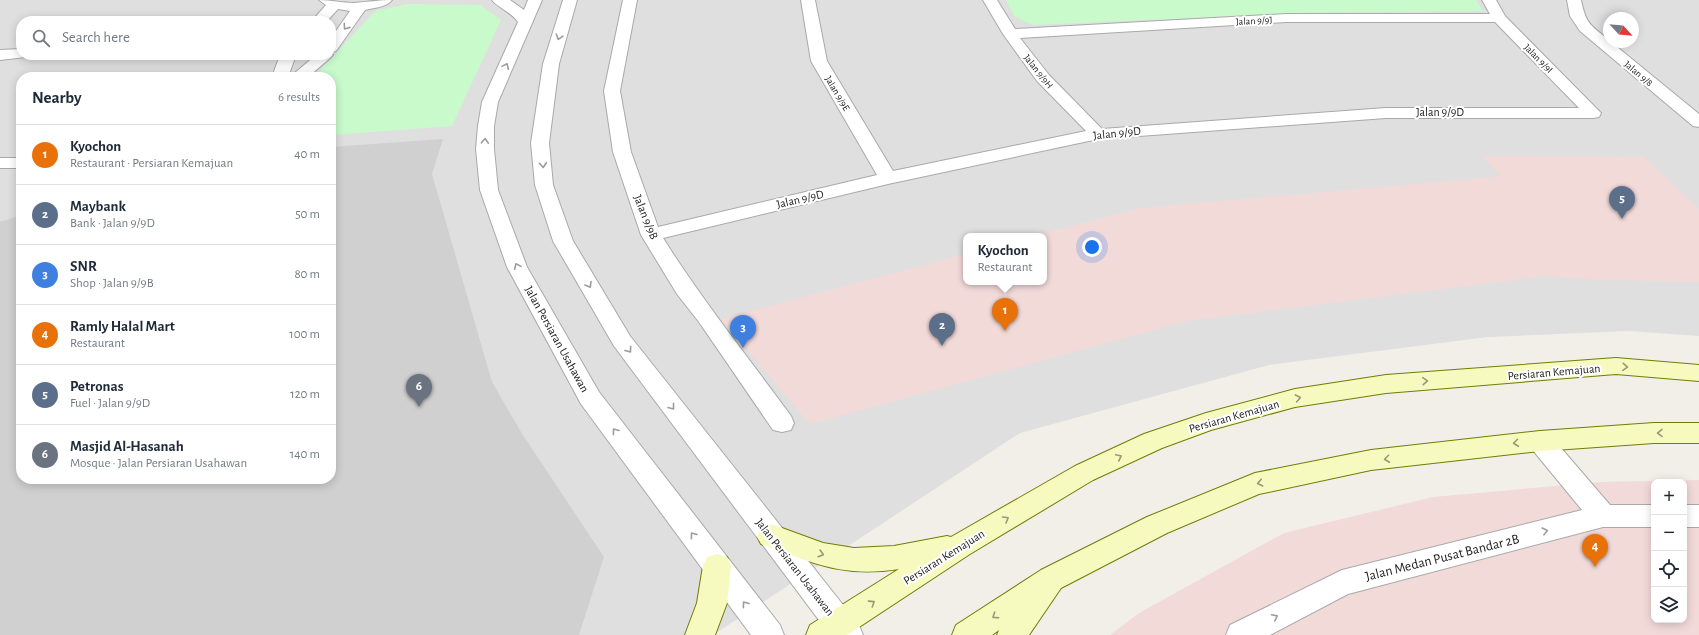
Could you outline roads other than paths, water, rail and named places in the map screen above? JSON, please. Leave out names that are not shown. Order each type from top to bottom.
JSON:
[{"type":"main road","name":"Persiaran Kemajuan","points":[[836,631],[960,546],[1084,473],[1153,441],[1206,422],[1295,398],[1386,384],[1616,366],[1699,373]]},
{"type":"main road","points":[[967,635],[1051,579],[1157,525],[1255,484],[1371,460],[1540,441],[1654,433],[1699,433]]},
{"type":"main road","points":[[771,536],[820,554],[842,559],[877,559],[912,556],[960,546]]},
{"type":"main road","points":[[700,635],[712,603],[717,566]]},
{"type":"main road","points":[[1012,635],[1051,579]]},
{"type":"street","points":[[322,16],[330,2],[361,6],[385,0]]},
{"type":"street","points":[[499,0],[512,7],[530,10]]},
{"type":"street","name":"Jalan 9/9B","points":[[630,0],[612,91],[622,152],[651,235],[685,289],[707,317],[782,423]]},
{"type":"street","name":"Jalan 9/9E","points":[[808,0],[819,60],[888,178]]},
{"type":"street","name":"Jalan 9/9H","points":[[990,0],[1010,34],[1043,78],[1098,134]]},
{"type":"street","name":"Jalan 9/9I","points":[[1489,0],[1499,18],[1593,113]]},
{"type":"street","name":"Jalan 9/8","points":[[1574,0],[1577,16],[1585,28],[1699,122]]},
{"type":"street","name":"Jalan Persiaran Usahawan","points":[[571,2],[551,64],[540,143],[544,185],[563,241],[622,341],[771,536],[836,631]]},
{"type":"street","points":[[336,41],[361,6]]},
{"type":"street","name":"Jalan Persiaran Usahawan","points":[[530,10],[490,102],[484,149],[489,190],[517,267],[590,398],[769,635]]},
{"type":"street","name":"Jalan 9/9J","points":[[1010,34],[1286,18],[1499,18]]},
{"type":"street","points":[[0,55],[16,54]]},
{"type":"street","points":[[282,72],[286,60]]},
{"type":"street","points":[[304,72],[319,60]]},
{"type":"street","name":"Jalan 9/9D","points":[[651,235],[888,178],[1098,134],[1386,113],[1593,113]]},
{"type":"street","points":[[0,163],[16,163]]},
{"type":"street","points":[[1540,441],[1603,516]]},
{"type":"street","name":"Jalan Medan Pusat Bandar 2B","points":[[1241,635],[1342,583],[1603,516],[1651,516]]},
{"type":"street","points":[[1687,516],[1699,516]]},
{"type":"place","name":"Petronas","points":[[1622,219]]},
{"type":"place","name":"Kyochon","points":[[1005,331]]},
{"type":"place","name":"Maybank","points":[[942,346]]},
{"type":"place","name":"SNR","points":[[743,348]]},
{"type":"place","name":"Masjid Al-Hasanah","points":[[419,407]]},
{"type":"place","name":"Ramly Halal Mart","points":[[1595,567]]}]
